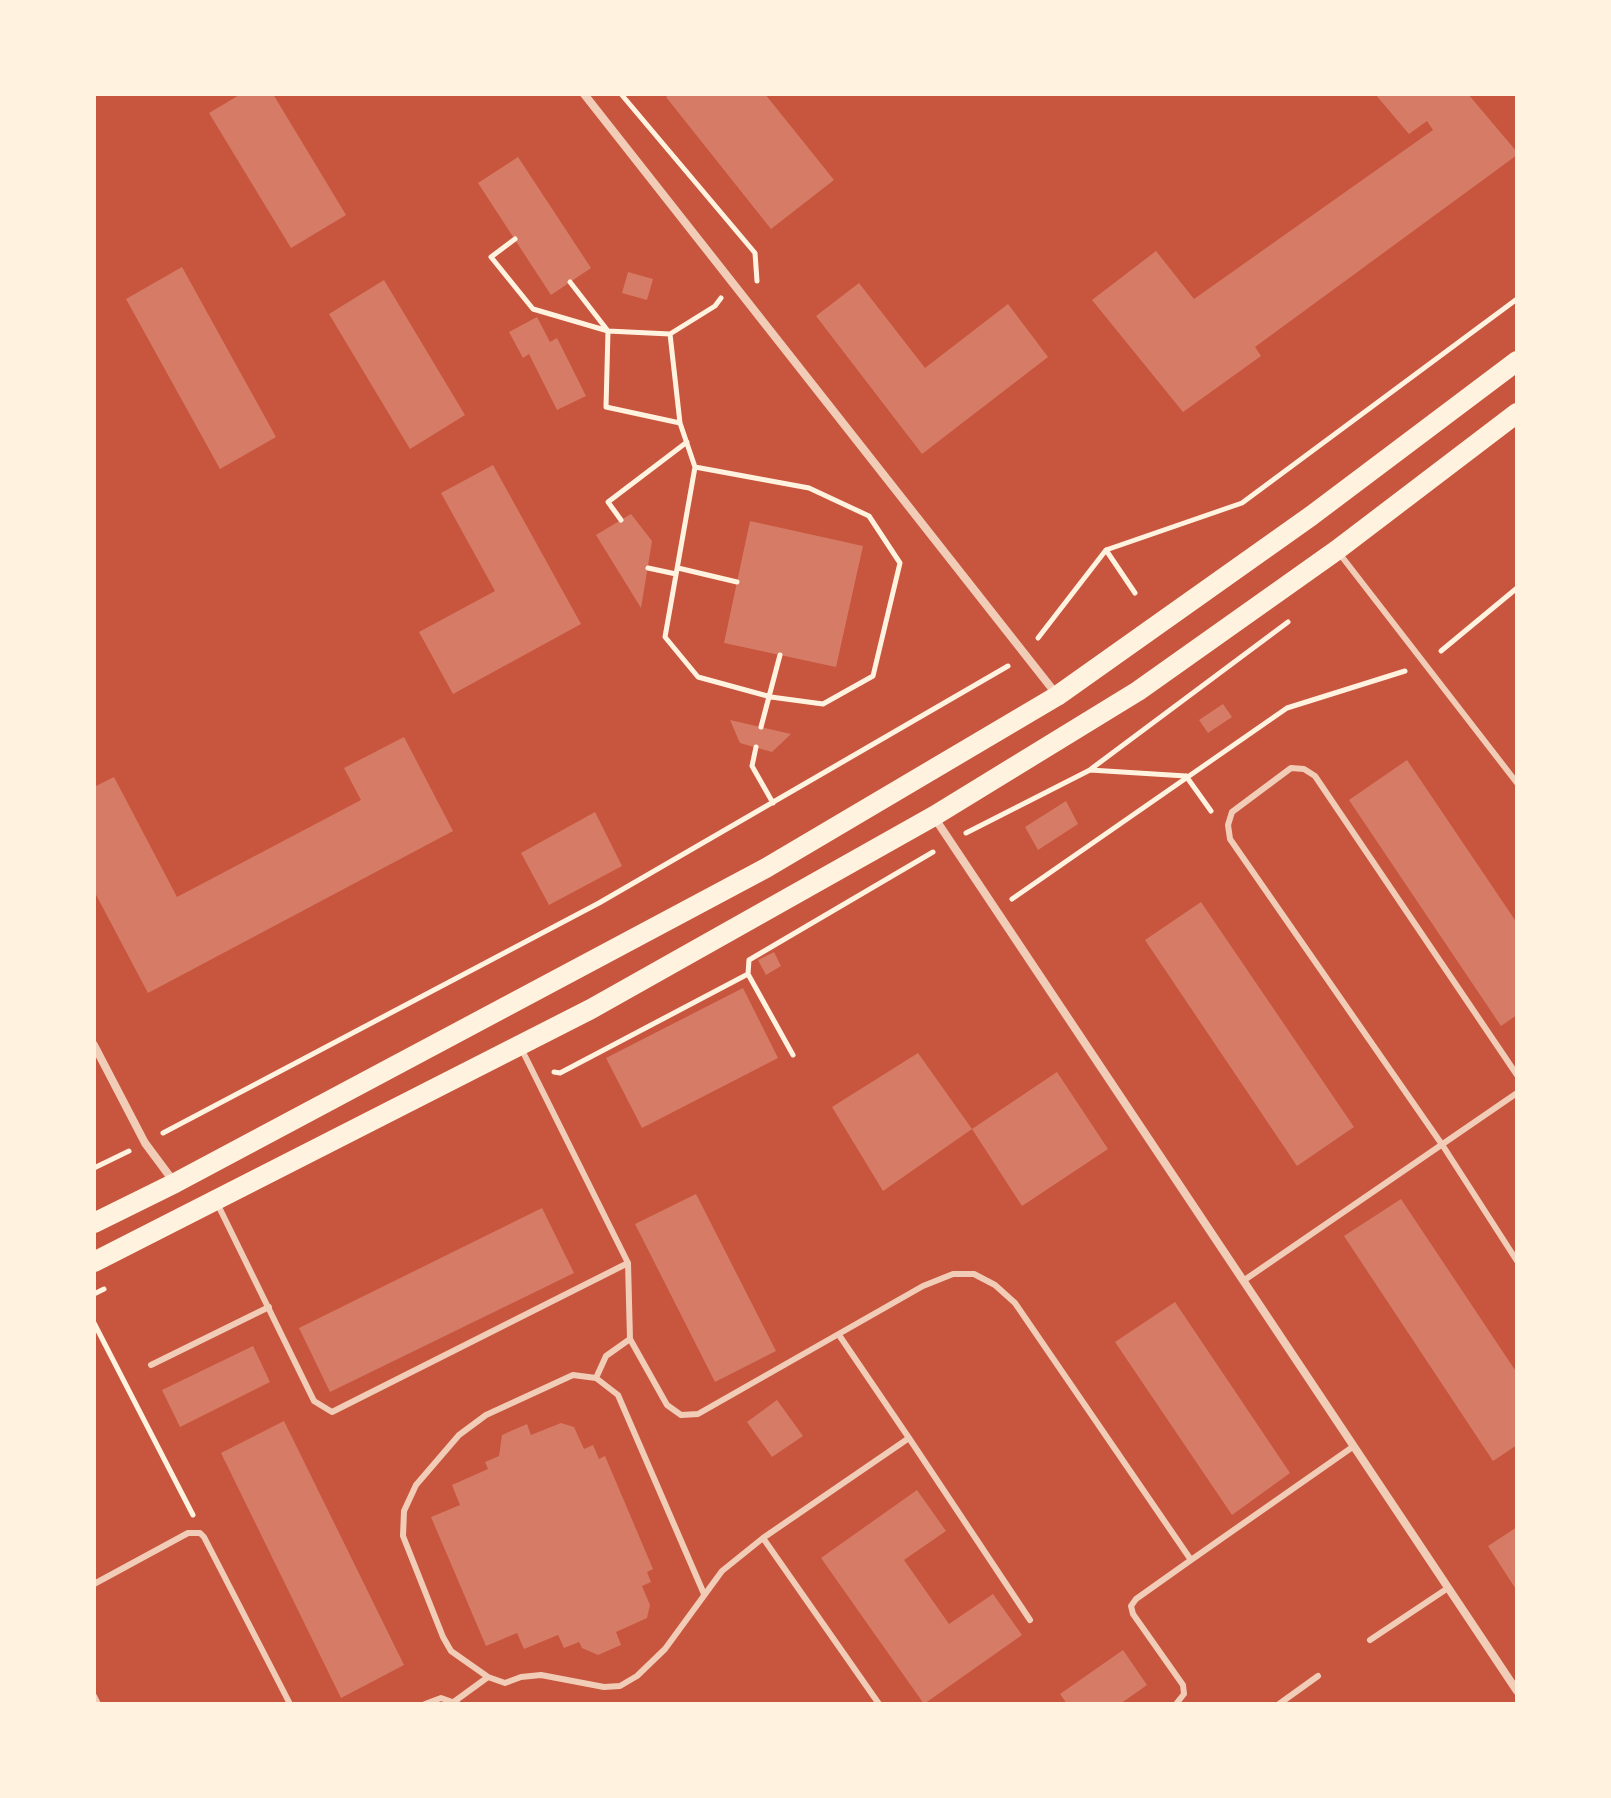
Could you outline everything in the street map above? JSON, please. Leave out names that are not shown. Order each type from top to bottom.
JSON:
[{"type":"main road","points":[[94,1223],[175,1183],[766,868],[1057,696],[1299,525],[1517,361]]},
{"type":"main road","points":[[94,1262],[605,1001],[934,816],[1138,691],[1337,550],[1517,413]]},
{"type":"street","points":[[584,94],[1057,696]]},
{"type":"street","points":[[934,816],[1517,1691]]},
{"type":"street","points":[[94,1045],[145,1143],[175,1183]]},
{"type":"lane","points":[[1337,550],[1517,783]]},
{"type":"lane","points":[[1517,1075],[1315,776],[1304,769],[1291,768],[1232,812],[1228,825],[1230,839],[1443,1146],[1517,1261]]},
{"type":"lane","points":[[520,1045],[628,1263],[630,1339],[667,1405],[681,1415],[698,1414],[923,1286],[953,1274],[974,1274],[995,1285],[1015,1303],[1191,1560]]},
{"type":"lane","points":[[1243,1281],[1517,1093]]},
{"type":"lane","points":[[215,1200],[314,1401],[332,1412],[628,1263]]},
{"type":"lane","points":[[151,1365],[269,1307]]},
{"type":"lane","points":[[839,1335],[1030,1620]]},
{"type":"lane","points":[[596,1378],[606,1356],[630,1339]]},
{"type":"lane","points":[[704,1594],[618,1395],[596,1378],[573,1375],[486,1415],[459,1435],[416,1485],[404,1511],[403,1536],[451,1651],[488,1677],[505,1683],[541,1675],[604,1687],[620,1686],[637,1676],[665,1649],[722,1571],[763,1538],[909,1438]]},
{"type":"lane","points":[[1176,1704],[1184,1694],[1183,1685],[1133,1614],[1131,1606],[1136,1599],[1354,1446]]},
{"type":"lane","points":[[94,1584],[188,1533],[200,1533],[290,1704]]},
{"type":"lane","points":[[763,1538],[879,1704]]},
{"type":"lane","points":[[1370,1640],[1448,1588]]},
{"type":"lane","points":[[1279,1704],[1318,1676]]},
{"type":"lane","points":[[425,1704],[441,1698],[456,1702],[488,1677]]},
{"type":"lane","points":[[94,1696],[98,1704]]},
{"type":"path","points":[[621,94],[755,253],[759,316]]},
{"type":"path","points":[[515,239],[491,257],[533,309],[608,331],[670,334],[715,306],[755,253]]},
{"type":"path","points":[[570,282],[608,331],[606,407],[680,423]]},
{"type":"path","points":[[94,1168],[599,903],[1026,655],[1106,550],[1242,503],[1517,299]]},
{"type":"path","points":[[670,334],[680,423],[695,467],[665,637],[698,677],[771,697],[823,704],[873,676],[900,563],[869,516],[809,488],[695,467]]},
{"type":"path","points":[[621,520],[608,502],[687,442]]},
{"type":"path","points":[[1106,550],[1135,593]]},
{"type":"path","points":[[648,568],[737,582]]},
{"type":"path","points":[[761,727],[780,655]]},
{"type":"path","points":[[996,910],[1287,708]]},
{"type":"path","points":[[756,747],[752,766],[773,803]]},
{"type":"path","points":[[1186,776],[1230,839]]},
{"type":"path","points":[[748,974],[793,1055]]},
{"type":"path","points":[[94,1323],[204,1537]]},
{"type":"building","points":[[241,94],[273,94],[346,215],[291,248],[209,113]]},
{"type":"building","points":[[669,94],[765,94],[834,180],[771,229],[666,97]]},
{"type":"building","points":[[1375,94],[1468,94],[1517,155],[1255,347],[1261,356],[1183,412],[1092,300],[1156,251],[1194,299],[1433,130],[1427,121],[1409,134]]},
{"type":"building","points":[[518,157],[591,268],[551,295],[478,183]]},
{"type":"building","points":[[182,267],[276,437],[220,469],[126,299]]},
{"type":"building","points":[[628,272],[653,279],[647,300],[622,293]]},
{"type":"building","points":[[384,280],[465,415],[410,449],[329,314]]},
{"type":"building","points":[[859,283],[925,368],[1008,304],[1048,357],[922,454],[816,316]]},
{"type":"building","points":[[537,317],[550,342],[557,338],[586,396],[557,410],[529,354],[523,358],[509,332]]},
{"type":"building","points":[[493,465],[581,624],[453,694],[419,632],[495,591],[441,493]]},
{"type":"building","points":[[631,514],[652,541],[641,608],[596,535]]},
{"type":"building","points":[[750,521],[863,546],[836,667],[724,643]]},
{"type":"building","points":[[1223,704],[1232,717],[1208,733],[1199,720]]},
{"type":"building","points":[[730,720],[791,734],[772,752],[740,743]]},
{"type":"building","points":[[404,737],[453,831],[148,993],[94,891],[94,787],[114,777],[177,897],[361,800],[344,768]]},
{"type":"building","points":[[1407,760],[1517,923],[1517,1015],[1501,1026],[1349,800]]},
{"type":"building","points":[[1066,801],[1078,824],[1038,850],[1025,827]]},
{"type":"building","points":[[595,812],[622,866],[549,905],[521,853]]},
{"type":"building","points":[[1201,902],[1354,1127],[1297,1166],[1145,940]]},
{"type":"building","points":[[774,952],[781,966],[766,975],[758,960]]},
{"type":"building","points":[[743,988],[778,1058],[642,1128],[606,1058]]},
{"type":"building","points":[[918,1053],[972,1129],[883,1191],[832,1107]]},
{"type":"building","points":[[1057,1072],[1108,1149],[1022,1206],[972,1129]]},
{"type":"building","points":[[696,1194],[776,1351],[715,1382],[635,1224]]},
{"type":"building","points":[[1401,1199],[1517,1373],[1517,1445],[1493,1461],[1344,1236]]},
{"type":"building","points":[[542,1208],[574,1273],[330,1392],[299,1328]]},
{"type":"building","points":[[1175,1302],[1290,1473],[1232,1515],[1115,1342]]},
{"type":"building","points":[[253,1346],[270,1382],[180,1427],[162,1390]]},
{"type":"building","points":[[777,1400],[803,1436],[772,1457],[747,1422]]},
{"type":"building","points":[[284,1421],[404,1665],[341,1698],[221,1453]]},
{"type":"building","points":[[561,1423],[574,1427],[584,1449],[593,1445],[599,1459],[605,1456],[653,1569],[647,1572],[651,1582],[642,1586],[650,1605],[647,1618],[616,1632],[621,1645],[598,1655],[582,1648],[579,1642],[564,1648],[558,1635],[524,1649],[517,1633],[486,1646],[431,1517],[460,1505],[452,1485],[488,1469],[485,1462],[499,1456],[502,1435],[527,1424],[531,1435]]},
{"type":"building","points":[[917,1490],[946,1531],[904,1560],[949,1624],[993,1594],[1022,1635],[924,1704],[821,1558]]},
{"type":"building","points":[[1517,1527],[1517,1591],[1488,1546]]},
{"type":"building","points":[[1123,1650],[1147,1685],[1120,1704],[1067,1704],[1060,1694]]}]
